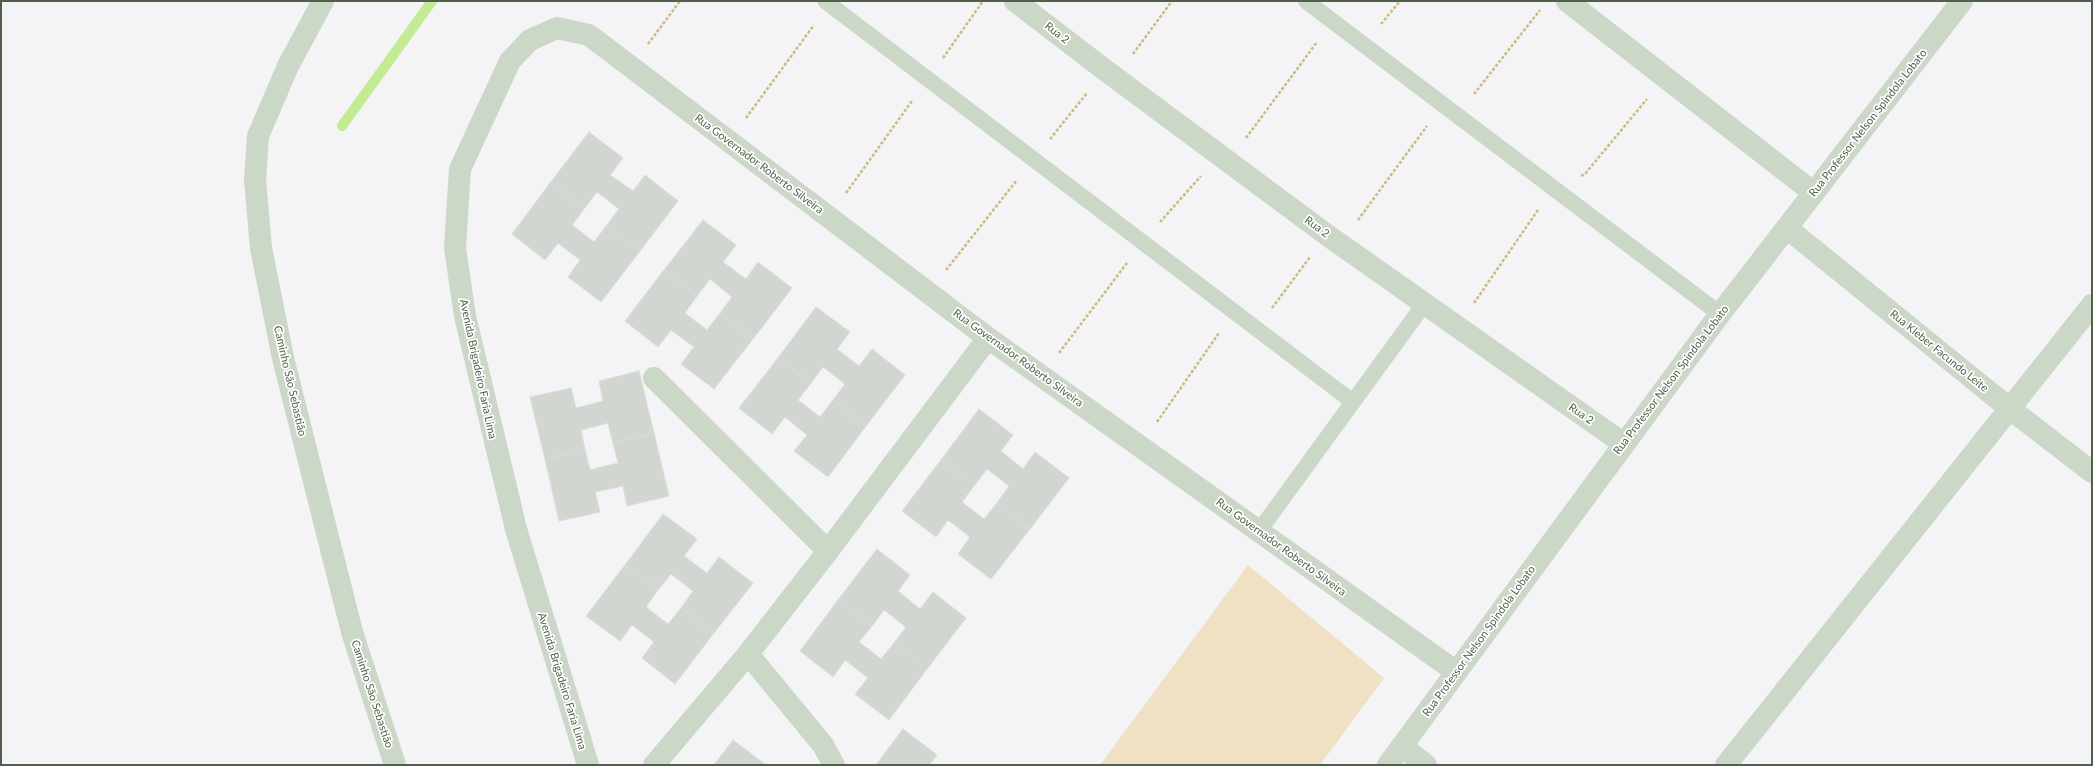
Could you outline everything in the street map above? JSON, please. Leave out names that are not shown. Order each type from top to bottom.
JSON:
[{"type":"street","name":"Caminho São Sebastião","points":[[323,1],[288,66],[258,136],[255,180],[261,248],[283,358],[350,624],[395,765]]},
{"type":"street","name":"Rua 2","points":[[1015,1],[1334,239],[1624,444]]},
{"type":"street","points":[[1567,1],[1814,193]]},
{"type":"street","name":"Rua Professor Nelson Spindola Lobato","points":[[1388,765],[1720,314],[1962,1]]},
{"type":"street","name":"Avenida Brigadeiro Faria Lima","points":[[588,765],[516,529],[465,316],[455,248],[460,169],[510,61],[530,40],[558,28],[589,35]]},
{"type":"street","name":"Rua Governador Roberto Silveira","points":[[589,35],[988,338],[1455,672]]},
{"type":"street","name":"Rua Kleber Facundo Leite","points":[[1787,228],[2009,408],[2092,472]]},
{"type":"street","points":[[1726,765],[2009,408],[2092,306]]},
{"type":"street","points":[[654,765],[748,654],[828,551],[988,338]]},
{"type":"street","points":[[654,378],[828,551]]},
{"type":"street","points":[[748,654],[823,745],[834,765]]},
{"type":"street","points":[[1402,746],[1426,765]]},
{"type":"lane","points":[[1306,1],[1720,314]]},
{"type":"lane","points":[[827,3],[1353,402]]},
{"type":"lane","points":[[1259,531],[1425,303]]},
{"type":"path","points":[[631,67],[680,1]]},
{"type":"path","points":[[829,217],[983,1]]},
{"type":"path","points":[[1116,77],[1172,1]]},
{"type":"path","points":[[1365,45],[1400,1]]},
{"type":"path","points":[[729,142],[827,3]]},
{"type":"path","points":[[1457,115],[1542,7]]},
{"type":"path","points":[[1228,161],[1333,21]]},
{"type":"path","points":[[1257,328],[1334,239],[1443,105]]},
{"type":"path","points":[[1140,447],[1234,311]]},
{"type":"shaded area","points":[[1248,565],[1384,678],[1320,765],[1100,765]]},
{"type":"building","points":[[589,132],[623,158],[610,175],[633,191],[645,175],[678,201],[640,251],[606,226],[619,209],[597,192],[584,209],[550,183]]},
{"type":"building","points":[[550,183],[584,209],[572,225],[594,242],[606,226],[640,251],[601,302],[568,277],[580,260],[558,243],[545,260],[512,234]]},
{"type":"building","points":[[703,220],[736,245],[723,262],[746,279],[758,262],[792,288],[753,339],[720,313],[732,297],[710,279],[697,296],[664,270]]},
{"type":"building","points":[[664,270],[697,296],[685,313],[707,330],[720,313],[753,339],[714,389],[681,364],[694,347],[671,330],[658,347],[625,321]]},
{"type":"building","points":[[816,307],[850,332],[837,349],[859,366],[872,349],[905,375],[866,426],[833,400],[845,384],[823,367],[811,383],[778,358]]},
{"type":"building","points":[[778,358],[811,383],[798,400],[820,417],[833,400],[866,426],[828,477],[794,451],[807,435],[785,417],[772,434],[739,408]]},
{"type":"building","points":[[639,371],[654,433],[613,443],[608,423],[581,430],[585,450],[545,459],[530,397],[571,388],[576,408],[603,401],[599,381]]},
{"type":"building","points":[[979,409],[1013,435],[1001,451],[1023,469],[1035,452],[1069,478],[1030,529],[997,503],[1009,486],[987,469],[974,486],[941,460]]},
{"type":"building","points":[[654,433],[669,496],[627,506],[623,486],[595,492],[600,512],[559,521],[545,459],[585,450],[590,470],[618,463],[613,443]]},
{"type":"building","points":[[941,460],[974,486],[962,502],[984,519],[997,503],[1030,529],[991,579],[958,554],[970,537],[948,520],[936,537],[902,511]]},
{"type":"building","points":[[663,514],[697,539],[684,556],[707,573],[719,557],[753,583],[714,633],[681,608],[693,591],[671,574],[658,590],[625,565]]},
{"type":"building","points":[[877,549],[910,575],[898,591],[920,609],[933,592],[966,618],[927,669],[894,643],[906,627],[884,610],[872,626],[838,600]]},
{"type":"building","points":[[625,565],[658,590],[646,607],[668,624],[681,608],[714,633],[675,684],[642,658],[654,642],[632,625],[620,641],[586,616]]},
{"type":"building","points":[[838,600],[872,626],[859,642],[881,659],[894,643],[927,669],[889,720],[855,694],[868,678],[845,660],[833,677],[800,651]]},
{"type":"building","points":[[903,729],[937,755],[929,765],[876,765]]},
{"type":"building","points":[[733,740],[766,765],[714,765]]},
{"type":"waterway","points":[[342,126],[432,1]]}]
